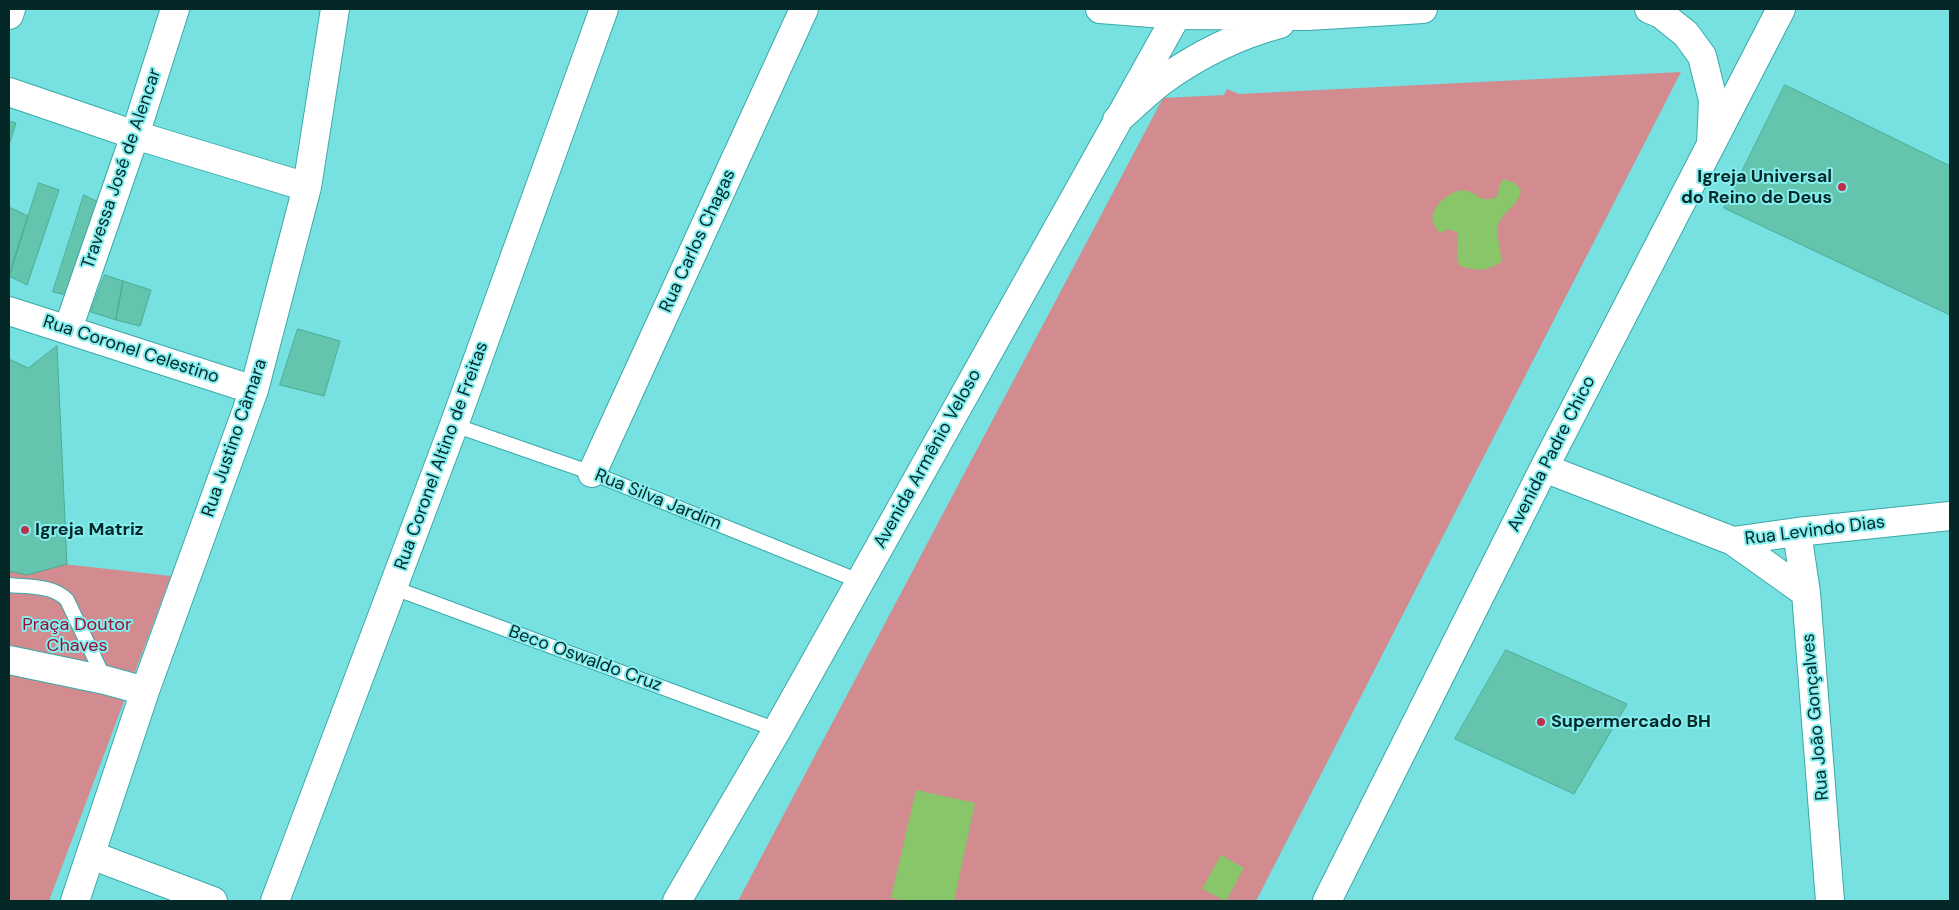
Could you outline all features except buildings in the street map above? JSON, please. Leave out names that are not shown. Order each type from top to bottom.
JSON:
[{"type":"street","points":[[9,15],[11,9]]},
{"type":"street","name":"Travessa José de Alencar","points":[[68,329],[135,135],[175,9]]},
{"type":"street","name":"Rua Justino Câmara","points":[[75,901],[146,691],[254,390],[307,187],[335,9]]},
{"type":"street","name":"Rua Coronel Altino de Freitas","points":[[275,901],[394,588],[604,9]]},
{"type":"street","name":"Rua Carlos Chagas","points":[[592,473],[804,9]]},
{"type":"street","points":[[1100,9],[1308,16],[1423,9]]},
{"type":"street","points":[[1649,9],[1661,14],[1686,34],[1702,56],[1713,100],[1711,144]]},
{"type":"street","name":"Avenida Padre Chico","points":[[1327,901],[1544,468],[1781,9]]},
{"type":"street","name":"Avenida Armênio Veloso","points":[[677,901],[777,730],[1178,12]]},
{"type":"street","points":[[1117,120],[1162,80],[1205,54],[1254,31],[1308,16]]},
{"type":"street","points":[[9,92],[135,135],[307,187]]},
{"type":"street","name":"Rua Coronel Celestino","points":[[9,311],[254,390]]},
{"type":"street","name":"Rua Levindo Dias","points":[[1544,468],[1733,542],[1797,532],[1950,516]]},
{"type":"street","name":"Rua João Gonçalves","points":[[1797,532],[1806,593],[1830,901]]},
{"type":"street","points":[[1733,542],[1806,593]]},
{"type":"street","points":[[9,660],[105,680],[146,691]]},
{"type":"street","points":[[91,855],[213,901]]},
{"type":"lane","name":"Rua Silva Jardim","points":[[454,425],[592,473],[859,582]]},
{"type":"lane","points":[[9,584],[52,590],[68,600],[105,680]]},
{"type":"lane","name":"Beco Oswaldo Cruz","points":[[394,588],[777,730]]},
{"type":"green space","points":[[1681,72],[1256,901],[738,901],[1163,98],[1224,95],[1227,89],[1239,94]]},
{"type":"green space","name":"Praça Doutor Chaves","points":[[9,558],[171,576],[49,901],[9,901]]},
{"type":"shaded area","points":[[1503,179],[1515,183],[1521,190],[1517,201],[1503,216],[1498,226],[1501,262],[1481,270],[1460,266],[1457,258],[1458,233],[1449,229],[1440,233],[1433,222],[1435,209],[1445,198],[1454,192],[1463,190],[1484,199],[1497,197]]},
{"type":"shaded area","points":[[916,790],[975,803],[954,901],[910,901],[891,898]]},
{"type":"shaded area","points":[[1221,855],[1244,868],[1226,901],[1202,889]]},
{"type":"place","name":"Igreja Universal do Reino de Deus","points":[[1842,187]]},
{"type":"place","name":"Igreja Matriz","points":[[25,530]]},
{"type":"place","name":"Supermercado BH","points":[[1541,722]]}]
